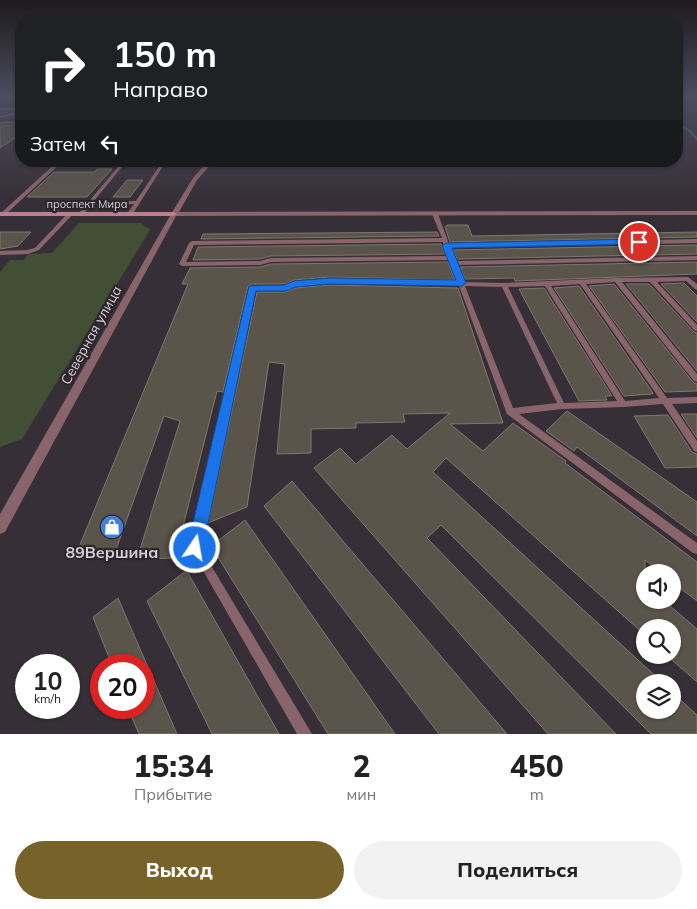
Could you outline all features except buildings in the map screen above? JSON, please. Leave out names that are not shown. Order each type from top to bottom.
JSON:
[{"type":"street","name":"Северная улица","points":[[0,527],[174,214],[195,179],[206,167]]},
{"type":"street","points":[[174,214],[697,213]]},
{"type":"street","name":"проспект Мира","points":[[1,214],[174,214]]},
{"type":"lane","points":[[1,214],[54,167]]},
{"type":"lane","points":[[81,214],[120,167]]},
{"type":"lane","points":[[130,214],[160,167]]},
{"type":"lane","points":[[90,204],[136,202]]},
{"type":"lane","points":[[0,253],[28,252],[36,249],[70,214]]},
{"type":"lane","points":[[435,214],[510,412],[697,549]]},
{"type":"lane","points":[[697,241],[192,243],[182,264],[260,262],[271,260],[697,258]]},
{"type":"lane","points":[[688,279],[697,288]]},
{"type":"lane","points":[[305,734],[195,548],[252,288],[286,288],[294,284],[330,281],[504,285],[697,279]]},
{"type":"lane","points":[[618,280],[697,379]]},
{"type":"lane","points":[[652,280],[697,329]]},
{"type":"lane","points":[[582,282],[697,448]]},
{"type":"lane","points":[[548,284],[623,404]]},
{"type":"lane","points":[[504,285],[562,406]]},
{"type":"lane","points":[[510,412],[562,406],[697,400]]},
{"type":"green space","points":[[79,223],[141,223],[150,230],[22,439],[0,447],[0,272],[10,260],[24,260],[28,254],[52,253]]},
{"type":"waterway","points":[[690,131],[697,139]]},
{"type":"place","name":"89Вершина","points":[[112,527]]},
{"type":"route","points":[[195,548],[252,288],[286,288],[294,284],[330,281],[462,283],[446,246],[639,242]]}]
